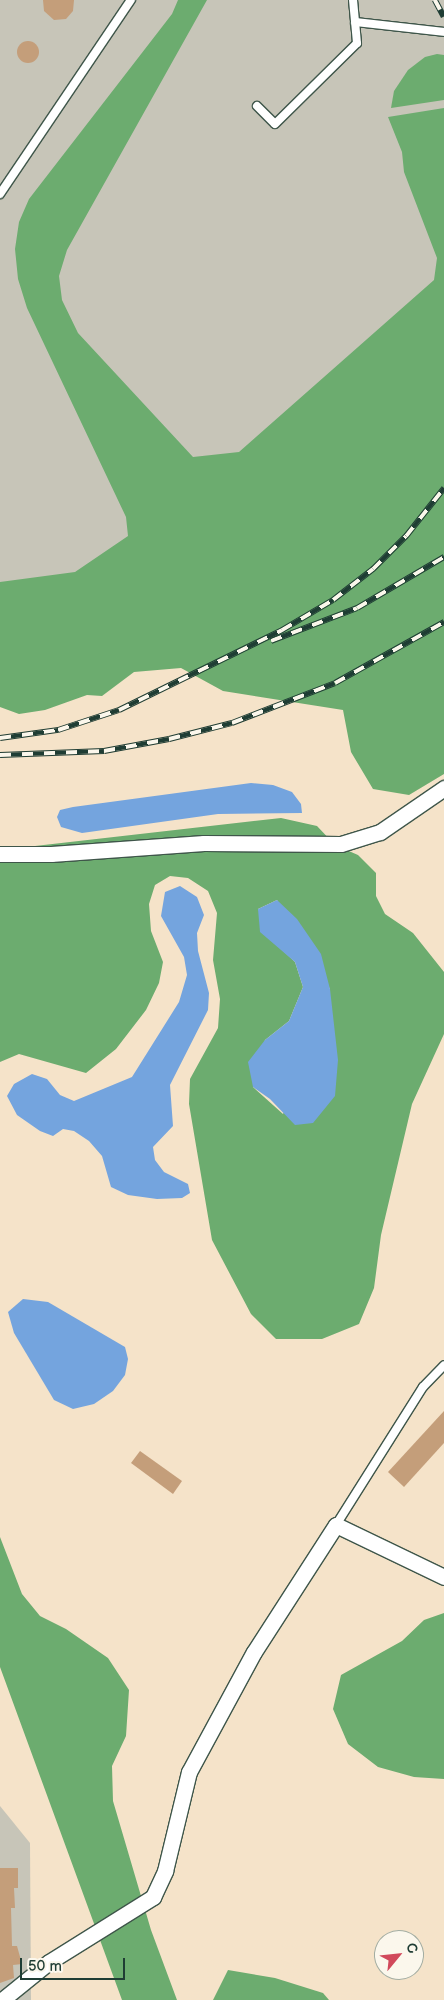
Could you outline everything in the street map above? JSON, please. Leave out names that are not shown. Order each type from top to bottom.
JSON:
[{"type":"street","points":[[0,854],[51,854],[204,843],[342,844],[380,832],[444,788]]},
{"type":"street","points":[[2,2000],[49,1962],[154,1897],[165,1871],[189,1772],[254,1652],[336,1525],[444,1577]]},
{"type":"lane","points":[[0,194],[131,0]]},
{"type":"lane","points":[[257,106],[275,124],[357,43],[353,0]]},
{"type":"lane","points":[[356,22],[444,32]]},
{"type":"lane","points":[[336,1525],[423,1387],[444,1365]]},
{"type":"shaded area","points":[[0,0],[444,0],[444,285],[88,585],[0,592]]},
{"type":"shaded area","points":[[0,1806],[30,1843],[31,2000],[0,2000]]},
{"type":"green space","points":[[178,0],[207,0],[67,250],[59,276],[62,300],[78,333],[193,457],[239,452],[434,280],[437,258],[404,172],[402,152],[388,117],[444,108],[444,774],[409,795],[373,789],[351,752],[343,710],[223,691],[181,668],[134,672],[102,696],[87,695],[45,710],[19,714],[0,707],[0,582],[75,572],[128,536],[126,517],[27,308],[18,279],[15,249],[19,222],[29,199],[172,14]]},
{"type":"green space","points":[[437,54],[444,55],[444,100],[391,108],[394,91],[408,70],[425,57]]},
{"type":"green space","points":[[281,818],[317,826],[335,845],[358,855],[376,873],[376,896],[385,914],[413,933],[444,972],[444,1034],[412,1104],[381,1235],[374,1288],[359,1324],[322,1339],[276,1339],[251,1314],[212,1240],[189,1104],[190,1079],[218,1028],[220,999],[213,960],[217,913],[208,891],[188,878],[170,876],[155,885],[149,904],[151,931],[163,962],[159,983],[146,1010],[116,1049],[86,1073],[19,1054],[0,1062],[0,850]],"holes":[[[277,900],[330,989],[330,1014],[283,1114],[253,1087],[265,1040],[289,1021],[303,987],[295,962],[279,947],[258,909]]]},
{"type":"green space","points":[[0,1537],[22,1594],[40,1616],[66,1629],[108,1658],[129,1690],[126,1736],[112,1766],[113,1801],[151,1930],[177,2000],[122,2000],[0,1667]]},
{"type":"green space","points":[[444,1613],[444,1779],[414,1777],[378,1767],[348,1744],[333,1709],[341,1675],[402,1641],[424,1620]]},
{"type":"green space","points":[[228,1970],[275,1978],[323,1993],[329,2000],[213,2000]]},
{"type":"water","points":[[251,783],[273,785],[292,792],[301,804],[302,813],[218,814],[82,833],[61,827],[57,817],[60,810],[73,807]]},
{"type":"water","points":[[180,886],[197,897],[204,915],[197,933],[198,951],[209,993],[208,1010],[170,1085],[173,1126],[153,1147],[155,1160],[164,1172],[188,1184],[190,1193],[182,1198],[157,1199],[128,1195],[111,1187],[102,1156],[89,1141],[74,1131],[63,1129],[53,1136],[40,1131],[17,1115],[7,1096],[14,1084],[32,1074],[47,1079],[60,1095],[74,1101],[132,1077],[179,1002],[187,975],[184,957],[161,916],[165,892]]},
{"type":"water","points":[[277,900],[297,919],[321,954],[330,989],[338,1060],[335,1096],[313,1123],[295,1125],[270,1099],[253,1087],[248,1062],[265,1040],[289,1021],[303,987],[295,962],[260,932],[258,909]]},
{"type":"water","points":[[23,1299],[48,1302],[125,1347],[128,1359],[125,1375],[113,1391],[94,1404],[73,1409],[54,1400],[14,1333],[8,1312]]},
{"type":"building","points":[[43,0],[74,0],[73,11],[66,19],[54,20],[44,11]]},
{"type":"building","points":[[28,41],[36,44],[39,52],[36,60],[28,63],[20,60],[17,52],[20,44]]},
{"type":"building","points":[[444,1411],[444,1443],[404,1487],[388,1472]]},
{"type":"building","points":[[140,1451],[182,1481],[173,1494],[131,1463]]},
{"type":"building","points":[[0,1868],[18,1868],[18,1888],[14,1888],[15,1908],[11,1908],[12,1946],[17,1946],[22,1964],[13,1965],[14,1978],[0,1983]]},
{"type":"railway","points":[[435,0],[444,17]]},
{"type":"railway","points":[[0,738],[58,730],[119,710],[282,630],[333,600],[373,569],[406,536],[444,488]]},
{"type":"railway","points":[[271,641],[357,608],[444,557]]},
{"type":"railway","points":[[0,755],[104,751],[169,739],[232,723],[335,683],[444,622]]}]
